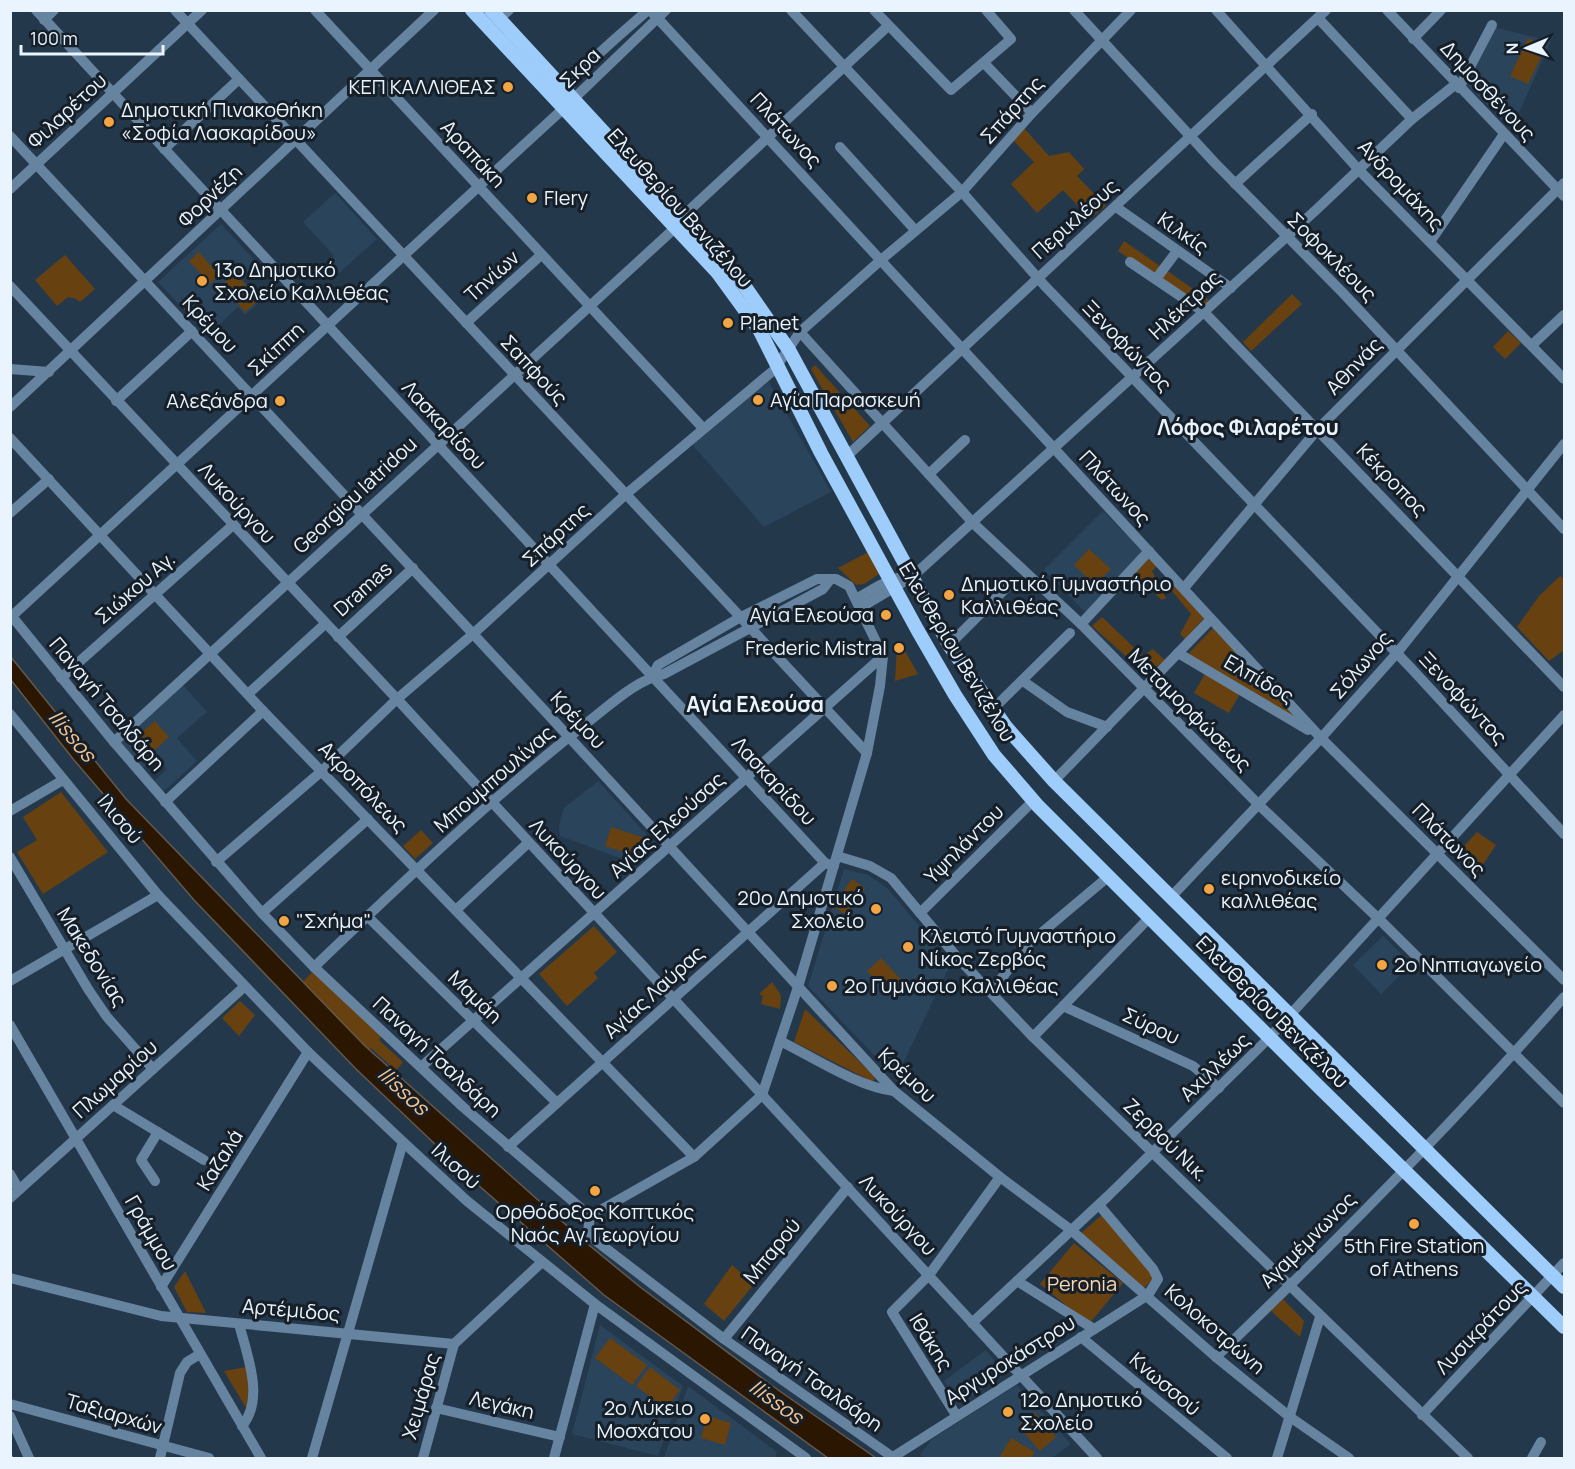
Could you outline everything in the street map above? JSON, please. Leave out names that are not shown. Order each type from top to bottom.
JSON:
[{"type":"main road","name":"Ελευθερίου Βενιζέλου","points":[[472,10],[568,100]]},
{"type":"main road","name":"Ελευθερίου Βενιζέλου","points":[[500,13],[568,100],[679,222],[741,281],[789,350],[848,455],[949,645],[993,709],[1054,781],[1564,1287]]},
{"type":"main road","name":"Ελευθερίου Βενιζέλου","points":[[679,222],[760,331],[821,453],[893,584],[955,695],[994,754],[1033,801],[1149,918],[1564,1327]]},
{"type":"street","name":"Λασκαρίδου","points":[[36,10],[746,778],[832,862]]},
{"type":"street","points":[[44,20],[54,10]]},
{"type":"street","name":"Σαπφούς","points":[[176,10],[867,753]]},
{"type":"street","name":"Φιλαρέτου","points":[[10,189],[202,10]]},
{"type":"street","name":"Αραπάκη","points":[[315,10],[702,427]]},
{"type":"street","name":"Φορνέζη","points":[[10,407],[147,282],[295,138],[434,10]]},
{"type":"street","name":"Ξενοφώντος","points":[[791,10],[962,192],[1037,277],[1397,653],[1564,834]]},
{"type":"street","points":[[874,10],[951,90],[1011,39],[986,10]]},
{"type":"street","name":"Σοφοκλέους","points":[[1074,10],[1235,184],[1396,349],[1564,529]]},
{"type":"street","name":"Σπάρτης","points":[[216,862],[323,770],[397,699],[473,634],[625,495],[778,364],[800,332],[915,230],[962,192],[1032,113],[1131,10]]},
{"type":"street","name":"Ανδρομάχης","points":[[1216,10],[1312,114],[1359,170],[1564,379]]},
{"type":"street","name":"Δημοσθένους","points":[[1387,10],[1504,134],[1562,190]]},
{"type":"street","points":[[1413,39],[1441,10]]},
{"type":"street","name":"Σκρα","points":[[568,100],[655,13]]},
{"type":"street","name":"Πλάτωνος","points":[[655,13],[1321,738],[1564,980]]},
{"type":"street","points":[[1322,14],[1412,119]]},
{"type":"street","name":"Περικλέους","points":[[848,455],[1322,14]]},
{"type":"street","points":[[1458,86],[1492,25]]},
{"type":"street","name":"Georgiou Iatridou","points":[[114,742],[513,374],[590,306],[888,26]]},
{"type":"street","points":[[985,63],[1032,113]]},
{"type":"street","points":[[164,149],[239,79]]},
{"type":"street","name":"Ηλέκτρας","points":[[912,578],[1287,237],[1412,119],[1458,86]]},
{"type":"street","name":"Σκίππη","points":[[11,615],[479,187],[568,100]]},
{"type":"street","points":[[1235,184],[1312,114]]},
{"type":"street","points":[[1430,242],[1504,134]]},
{"type":"street","name":"Κρέμου","points":[[10,136],[413,568],[894,1091],[1000,1177],[1071,1230],[1148,1295]]},
{"type":"street","points":[[840,147],[915,230]]},
{"type":"street","name":"Αθηνάς","points":[[1184,588],[1318,429],[1396,349],[1562,190]]},
{"type":"street","name":"Κιλκίς","points":[[1116,207],[1231,288]]},
{"type":"street","points":[[1156,279],[1177,251]]},
{"type":"street","name":"Τηνίων","points":[[466,323],[541,255]]},
{"type":"street","name":"Κέκροπος","points":[[1130,262],[1204,312],[1564,687]]},
{"type":"street","name":"Λυκούργου","points":[[10,286],[397,699],[1097,1458]]},
{"type":"street","points":[[1532,345],[1564,315]]},
{"type":"street","points":[[117,401],[192,331]]},
{"type":"street","name":"Μεταμορφώσεως","points":[[800,332],[973,523],[1081,624],[1259,805],[1379,919],[1564,1103]]},
{"type":"street","points":[[10,369],[49,372]]},
{"type":"street","name":"Ακροπόλεως","points":[[10,438],[263,711],[323,770],[694,1157]]},
{"type":"street","points":[[929,474],[964,440]]},
{"type":"street","name":"Σόλωνος","points":[[1172,897],[1397,653],[1564,444]]},
{"type":"street","points":[[10,513],[48,479]]},
{"type":"street","name":"Σιώκου Αγ.","points":[[60,678],[233,525]]},
{"type":"street","points":[[1081,624],[1149,551]]},
{"type":"street","name":"Dramas","points":[[338,637],[413,568]]},
{"type":"street","points":[[858,603],[893,584],[912,578]]},
{"type":"street","name":"Μπουμπουλίνας","points":[[314,966],[416,869],[569,737],[652,676],[658,665],[739,618],[817,579],[830,580]]},
{"type":"street","points":[[590,1216],[694,1157],[762,1095],[798,987],[832,862],[867,753],[880,686],[883,656],[858,603],[842,581],[830,580]]},
{"type":"street","name":"Μπουμπουλίνας","points":[[652,676],[664,674],[823,589],[830,580]]},
{"type":"street","points":[[949,645],[1011,583]]},
{"type":"street","name":"Παναγή Τσαλδάρη","points":[[11,615],[60,678],[262,914],[421,1067],[508,1147],[590,1216],[588,1232],[595,1240],[724,1339],[893,1458]]},
{"type":"street","points":[[1054,781],[1142,687],[1211,619]]},
{"type":"street","points":[[248,694],[325,624]]},
{"type":"street","points":[[993,709],[1070,633]]},
{"type":"street","name":"Ελπίδος","points":[[1178,653],[1271,706],[1321,738]]},
{"type":"street","name":"Αγίας Ελεούσας","points":[[421,1067],[883,656]]},
{"type":"street","points":[[1023,681],[1067,712],[1107,727]]},
{"type":"street","points":[[165,802],[263,711]]},
{"type":"street","name":"Ιλισού","points":[[10,714],[158,896],[308,1052],[403,1142],[467,1201],[595,1304],[806,1458]]},
{"type":"street","name":"Αχιλλέως","points":[[972,1323],[1099,1205],[1269,1038],[1564,715]]},
{"type":"street","points":[[10,811],[63,780]]},
{"type":"street","name":"Υψηλάντου","points":[[920,913],[1033,801]]},
{"type":"street","points":[[262,914],[368,819]]},
{"type":"street","points":[[457,909],[528,843]]},
{"type":"street","name":"Μακεδονίας","points":[[10,857],[107,1017],[153,1069]]},
{"type":"street","name":"Ζερβού Νικ.","points":[[832,862],[870,866],[891,878],[991,992],[1034,1037],[1467,1458]]},
{"type":"street","name":"Αγίας Λαύρας","points":[[508,1147],[747,932],[832,862]]},
{"type":"street","points":[[991,992],[1027,945],[1109,876]]},
{"type":"street","points":[[10,981],[158,896]]},
{"type":"street","name":"Μαμάη","points":[[367,916],[557,1102]]},
{"type":"street","points":[[1034,1037],[1149,918]]},
{"type":"street","name":"Πλωμαρίου","points":[[15,1194],[244,987]]},
{"type":"street","name":"Αγαμέμνωνος","points":[[1216,1356],[1289,1287],[1424,1148],[1515,1053],[1564,997]]},
{"type":"street","name":"Σύρου","points":[[1063,1006],[1193,1066],[1219,1088]]},
{"type":"street","name":"Γράμμου","points":[[10,1025],[261,1458]]},
{"type":"street","points":[[780,1041],[882,1090],[894,1091]]},
{"type":"street","name":"Καζαλά","points":[[161,1287],[308,1052]]},
{"type":"street","points":[[113,1105],[204,1160]]},
{"type":"street","points":[[155,1181],[141,1160],[158,1132]]},
{"type":"street","points":[[312,1458],[403,1142]]},
{"type":"street","points":[[10,1174],[15,1194]]},
{"type":"street","name":"Ιθάκης","points":[[956,1415],[892,1312],[929,1275],[1000,1177]]},
{"type":"street","name":"Μπαρού","points":[[724,1339],[848,1187]]},
{"type":"street","name":"Κολοκοτρώνη","points":[[1099,1205],[1156,1274],[1157,1284],[1148,1295],[1216,1356],[1290,1417],[1349,1458]]},
{"type":"street","points":[[454,1344],[542,1262]]},
{"type":"street","name":"Λυσικράτους","points":[[1422,1415],[1534,1298],[1564,1263]]},
{"type":"street","name":"Αρτέμιδος","points":[[10,1278],[146,1313],[179,1319],[454,1344]]},
{"type":"street","points":[[1017,1281],[1094,1329]]},
{"type":"street","name":"Αργυροκάστρου","points":[[893,1458],[956,1415],[1148,1295]]},
{"type":"street","points":[[554,1458],[595,1304]]},
{"type":"street","points":[[1277,1458],[1320,1317]]},
{"type":"street","points":[[239,1324],[252,1373],[251,1413],[242,1426]]},
{"type":"street","name":"Κνωσσού","points":[[1081,1337],[1227,1458]]},
{"type":"street","name":"Χειμάρας","points":[[423,1458],[454,1344]]},
{"type":"street","points":[[160,1458],[180,1373],[187,1362],[200,1354]]},
{"type":"street","name":"Ταξιαρχών","points":[[10,1404],[209,1458]]},
{"type":"street","name":"Λεγάκη","points":[[436,1408],[560,1437]]},
{"type":"street","points":[[10,1416],[29,1458]]},
{"type":"street","points":[[1533,1458],[1541,1442]]},
{"type":"street","points":[[786,1458],[789,1446]]},
{"type":"shaded area","points":[[1493,27],[1551,41],[1512,128],[1464,83]]},
{"type":"shaded area","points":[[335,193],[377,239],[339,273],[329,262],[334,256],[303,222]]},
{"type":"shaded area","name":"13ο Δημοτικό Σχολείο Καλλιθέας","points":[[221,224],[259,265],[243,280],[262,300],[245,315],[238,307],[208,335],[158,282]]},
{"type":"shaded area","points":[[765,375],[831,492],[764,527],[691,443]]},
{"type":"shaded area","points":[[1103,511],[1144,553],[1085,612],[1044,570]]},
{"type":"shaded area","points":[[183,685],[207,712],[177,738],[197,761],[163,792],[154,781],[167,769],[156,757],[143,768],[120,743]]},
{"type":"shaded area","points":[[598,781],[656,845],[636,864],[560,836],[559,826],[564,808]]},
{"type":"shaded area","points":[[844,869],[868,875],[886,887],[951,963],[896,1078],[808,986]]},
{"type":"shaded area","name":"2ο Νηπιαγωγείο","points":[[1383,936],[1411,964],[1381,994],[1353,965]]},
{"type":"shaded area","points":[[600,1325],[683,1386],[658,1456],[572,1434]]},
{"type":"shaded area","points":[[986,1350],[1005,1374],[959,1405],[944,1381]]},
{"type":"shaded area","name":"12ο Δημοτικό Σχολείο","points":[[1017,1385],[1071,1444],[1052,1458],[926,1458],[920,1455],[932,1439]]},
{"type":"shaded area","name":"2ο Λύκειο Μοσχάτου","points":[[688,1386],[777,1452],[775,1458],[664,1458]]},
{"type":"green space","points":[[1528,38],[1546,47],[1528,84],[1510,76]]},
{"type":"green space","points":[[1023,127],[1049,156],[1069,152],[1084,169],[1077,176],[1106,206],[1090,219],[1063,190],[1037,213],[1011,184],[1034,162],[1012,139]]},
{"type":"green space","points":[[1124,241],[1212,302],[1204,310],[1118,251]]},
{"type":"green space","points":[[199,252],[219,275],[210,284],[189,261]]},
{"type":"green space","points":[[65,255],[95,289],[80,302],[68,297],[57,306],[35,280]]},
{"type":"green space","points":[[235,273],[259,300],[245,312],[222,285]]},
{"type":"green space","points":[[1292,294],[1302,304],[1251,351],[1243,342]]},
{"type":"green space","points":[[1508,331],[1521,343],[1505,359],[1493,347]]},
{"type":"green space","points":[[815,365],[870,426],[853,442],[811,369]]},
{"type":"green space","points":[[1089,549],[1111,569],[1095,585],[1074,565]]},
{"type":"green space","points":[[868,552],[879,574],[864,584],[856,585],[838,568]]},
{"type":"green space","points":[[1150,557],[1157,566],[1152,571],[1166,598],[1162,600],[1145,585],[1125,581]]},
{"type":"green space","points":[[1560,576],[1564,579],[1564,650],[1549,661],[1517,627],[1539,596]]},
{"type":"green space","points":[[1175,583],[1205,617],[1185,639],[1180,634],[1191,614],[1167,585]]},
{"type":"green space","points":[[1102,617],[1143,656],[1153,649],[1165,660],[1147,675],[1092,626]]},
{"type":"green space","points":[[1213,628],[1305,724],[1188,654]]},
{"type":"green space","points":[[901,644],[918,674],[895,681],[897,647],[901,649]]},
{"type":"green space","points":[[1206,672],[1241,692],[1229,713],[1194,693]]},
{"type":"green space","points":[[155,721],[169,737],[144,760],[129,743]]},
{"type":"green space","points":[[61,792],[108,852],[43,894],[17,852],[37,840],[23,817]]},
{"type":"green space","points":[[611,827],[645,838],[639,857],[605,846]]},
{"type":"green space","points":[[421,830],[433,843],[415,859],[403,846]]},
{"type":"green space","points":[[1477,832],[1496,845],[1474,878],[1456,855]]},
{"type":"green space","points":[[852,879],[865,888],[846,915],[833,906]]},
{"type":"green space","points":[[594,926],[617,952],[594,973],[598,978],[567,1006],[539,974]]},
{"type":"green space","points":[[881,958],[906,985],[893,998],[867,971]]},
{"type":"green space","points":[[313,971],[382,1035],[379,1040],[403,1062],[396,1071],[371,1048],[369,1050],[303,982]]},
{"type":"green space","points":[[772,982],[781,995],[780,1009],[761,1004],[763,996],[759,994]]},
{"type":"green space","points":[[240,1001],[255,1015],[239,1036],[222,1018]]},
{"type":"green space","points":[[805,1009],[874,1076],[875,1080],[871,1081],[794,1042]]},
{"type":"green space","points":[[1103,1214],[1154,1278],[1143,1289],[1081,1233]]},
{"type":"green space","name":"Peronia","points":[[1074,1243],[1123,1283],[1089,1324],[1040,1284]]},
{"type":"green space","points":[[732,1265],[754,1284],[724,1321],[704,1304]]},
{"type":"green space","points":[[185,1271],[206,1313],[187,1312],[174,1287]]},
{"type":"green space","points":[[1283,1299],[1304,1321],[1300,1337],[1271,1311]]},
{"type":"green space","points":[[610,1338],[647,1365],[632,1385],[595,1358]]},
{"type":"green space","points":[[246,1367],[248,1370],[248,1411],[224,1371]]},
{"type":"green space","points":[[650,1367],[680,1390],[666,1409],[636,1386]]},
{"type":"green space","points":[[1034,1412],[1056,1437],[1040,1451],[1018,1426]]},
{"type":"green space","points":[[707,1416],[731,1423],[725,1445],[701,1438]]},
{"type":"green space","points":[[1011,1438],[1035,1452],[1031,1458],[999,1458]]},
{"type":"water","name":"Ilissos","points":[[10,656],[126,799],[365,1046],[584,1241],[640,1287],[778,1390],[876,1458],[828,1458],[604,1295],[477,1184],[356,1069],[194,900],[74,760],[11,680]]},
{"type":"place","name":"ΚΕΠ ΚΑΛΛΙΘΕΑΣ","points":[[508,87]]},
{"type":"place","name":"Δημοτική Πινακοθήκη «Σοφία Λασκαρίδου»","points":[[109,122]]},
{"type":"place","name":"Flery","points":[[532,198]]},
{"type":"place","name":"13ο Δημοτικό Σχολείο Καλλιθέας","points":[[202,281]]},
{"type":"place","name":"Planet","points":[[728,323]]},
{"type":"place","name":"Αγία Παρασκευή","points":[[758,400]]},
{"type":"place","name":"Αλεξάνδρα","points":[[280,401]]},
{"type":"place","name":"Δημοτικό Γυμναστήριο Καλλιθέας","points":[[949,595]]},
{"type":"place","name":"Αγία Ελεούσα","points":[[886,615]]},
{"type":"place","name":"Frederic Mistral","points":[[899,648]]},
{"type":"place","name":"ειρηνοδικείο καλλιθέας","points":[[1209,889]]},
{"type":"place","name":"20ο Δημοτικό Σχολείο","points":[[876,909]]},
{"type":"place","name":"\"Σχήμα\"","points":[[284,921]]},
{"type":"place","name":"Κλειστό Γυμναστήριο Νίκος Ζερβός","points":[[908,947]]},
{"type":"place","name":"2ο Νηπιαγωγείο","points":[[1382,965]]},
{"type":"place","name":"2ο Γυμνάσιο Καλλιθέας","points":[[832,986]]},
{"type":"place","name":"Ορθόδοξος Κοπτικός Ναός Αγ. Γεωργίου","points":[[595,1191]]},
{"type":"place","name":"5th Fire Station of Athens","points":[[1414,1224]]},
{"type":"place","name":"12ο Δημοτικό Σχολείο","points":[[1008,1412]]},
{"type":"place","name":"2ο Λύκειο Μοσχάτου","points":[[705,1419]]},
{"type":"district","name":"Λόφος Φιλαρέτου","points":[[1248,428]]},
{"type":"district","name":"Αγία Ελεούσα","points":[[755,705]]}]
